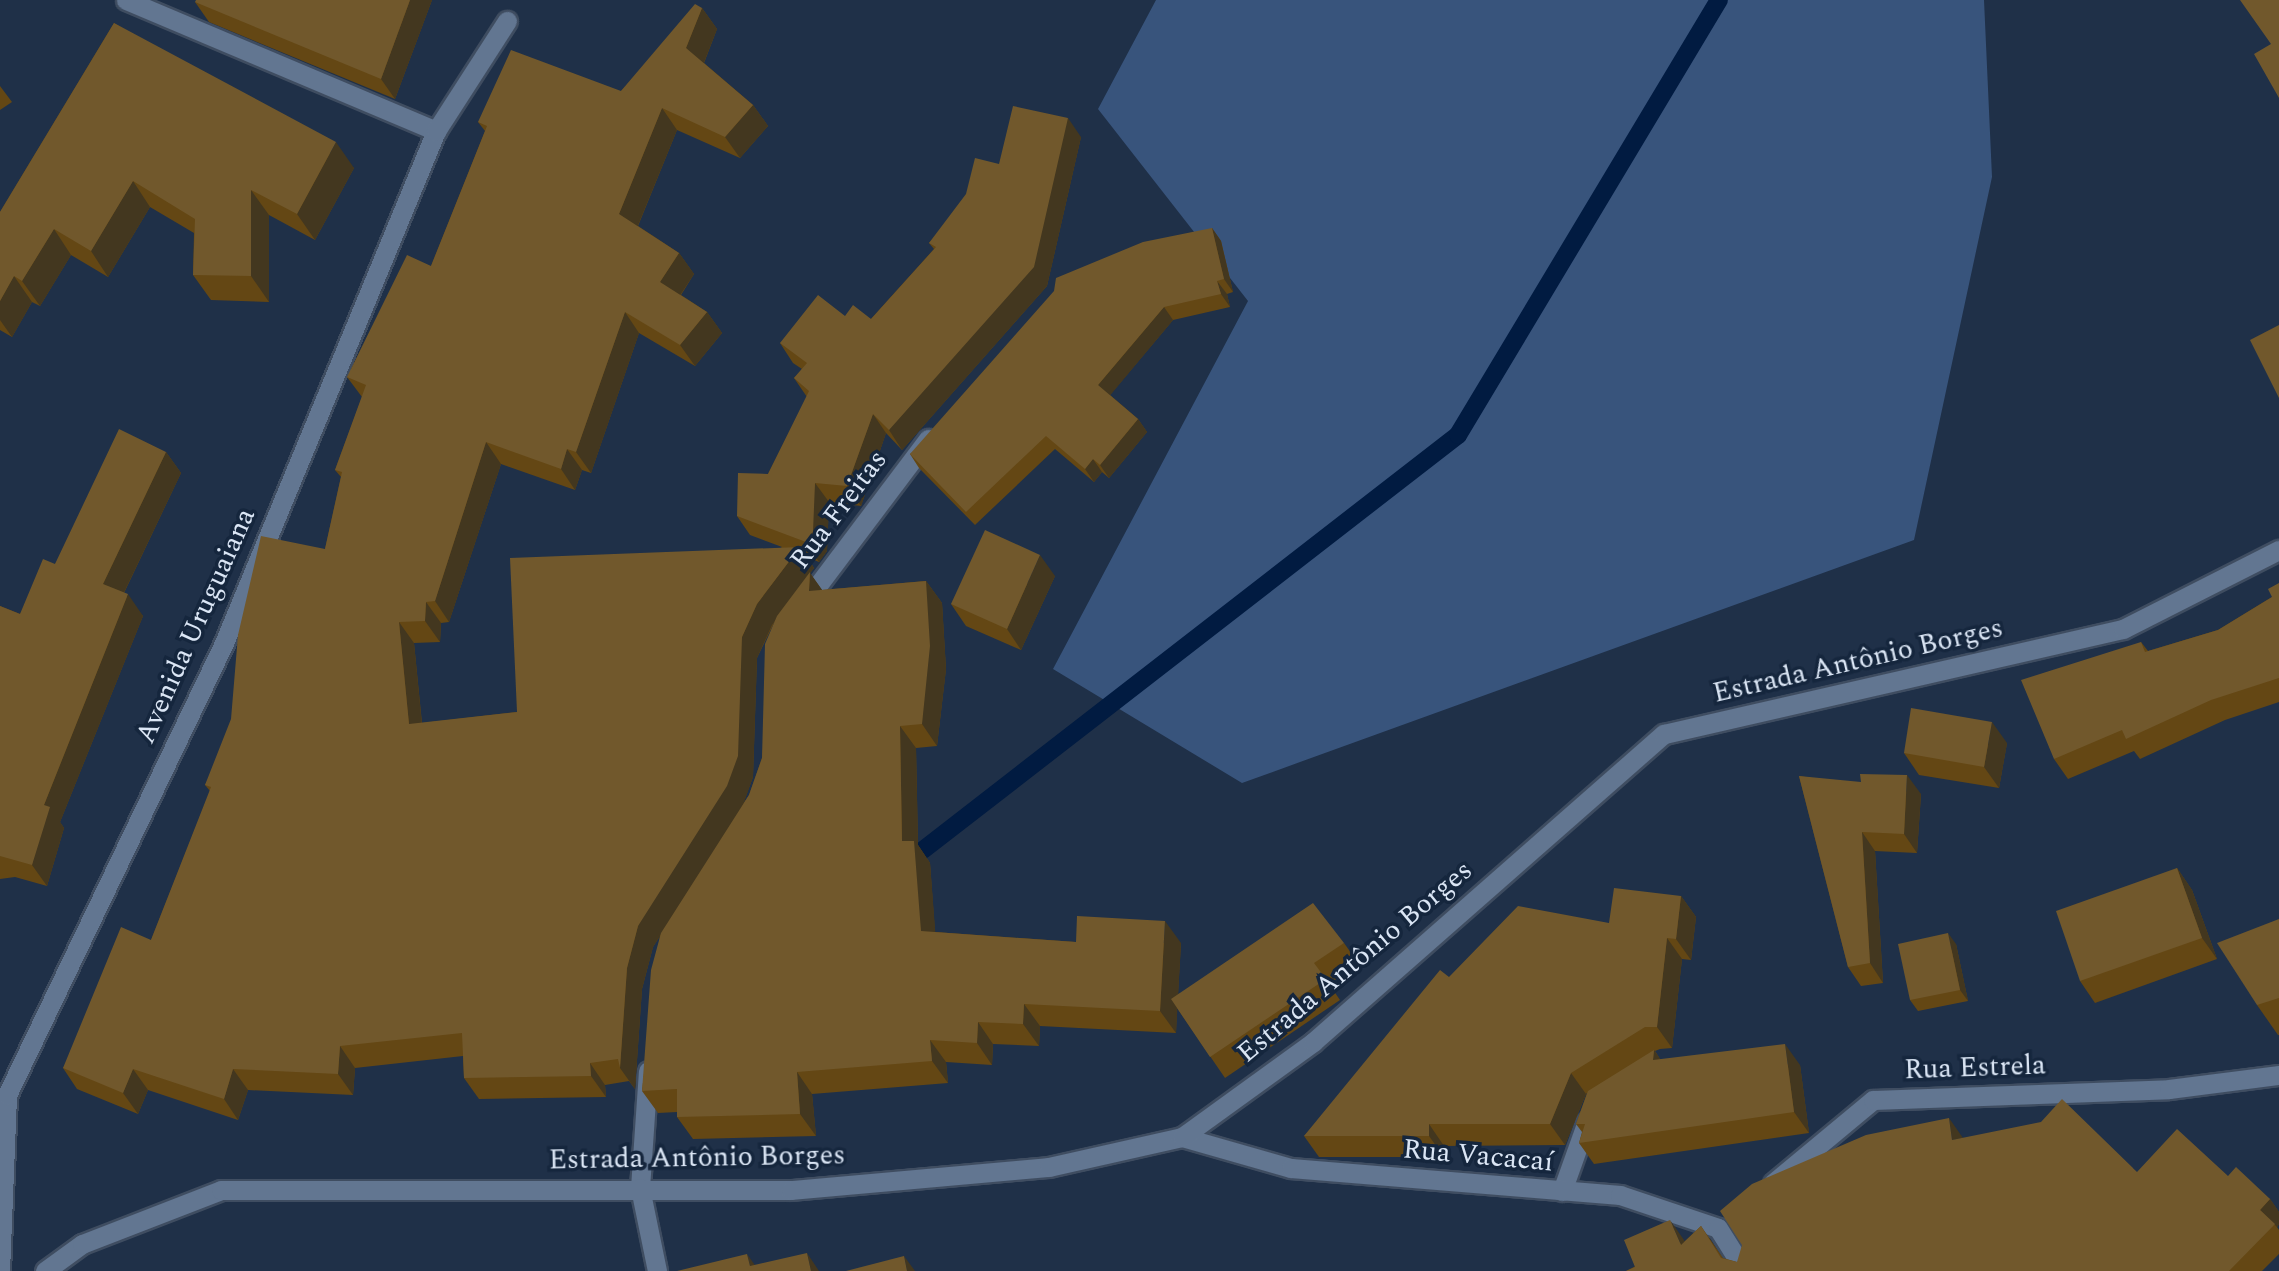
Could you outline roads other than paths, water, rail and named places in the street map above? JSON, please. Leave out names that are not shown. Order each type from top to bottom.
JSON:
[{"type":"street","points":[[126,0],[436,131]]},
{"type":"street","name":"Avenida Uruguaiana","points":[[0,1271],[7,1094],[224,643],[436,131],[507,21]]},
{"type":"street","name":"Rua Freitas","points":[[791,621],[943,422]]},
{"type":"street","name":"Estrada Antônio Borges","points":[[45,1271],[82,1244],[221,1189],[791,1190],[1049,1167],[1182,1138],[1313,1042],[1664,734],[2123,629],[2279,550]]},
{"type":"street","points":[[650,1043],[640,1188],[657,1271]]},
{"type":"street","name":"Rua Estrela","points":[[1759,1194],[1873,1100],[2169,1089],[2279,1075]]},
{"type":"street","points":[[1562,1191],[1593,1104]]},
{"type":"street","name":"Rua Vacacaí","points":[[1182,1138],[1291,1168],[1620,1195],[1718,1228]]},
{"type":"street","points":[[1738,1211],[1718,1228],[1745,1271]]},
{"type":"waterway","points":[[923,850],[1458,435],[1719,0]]}]
